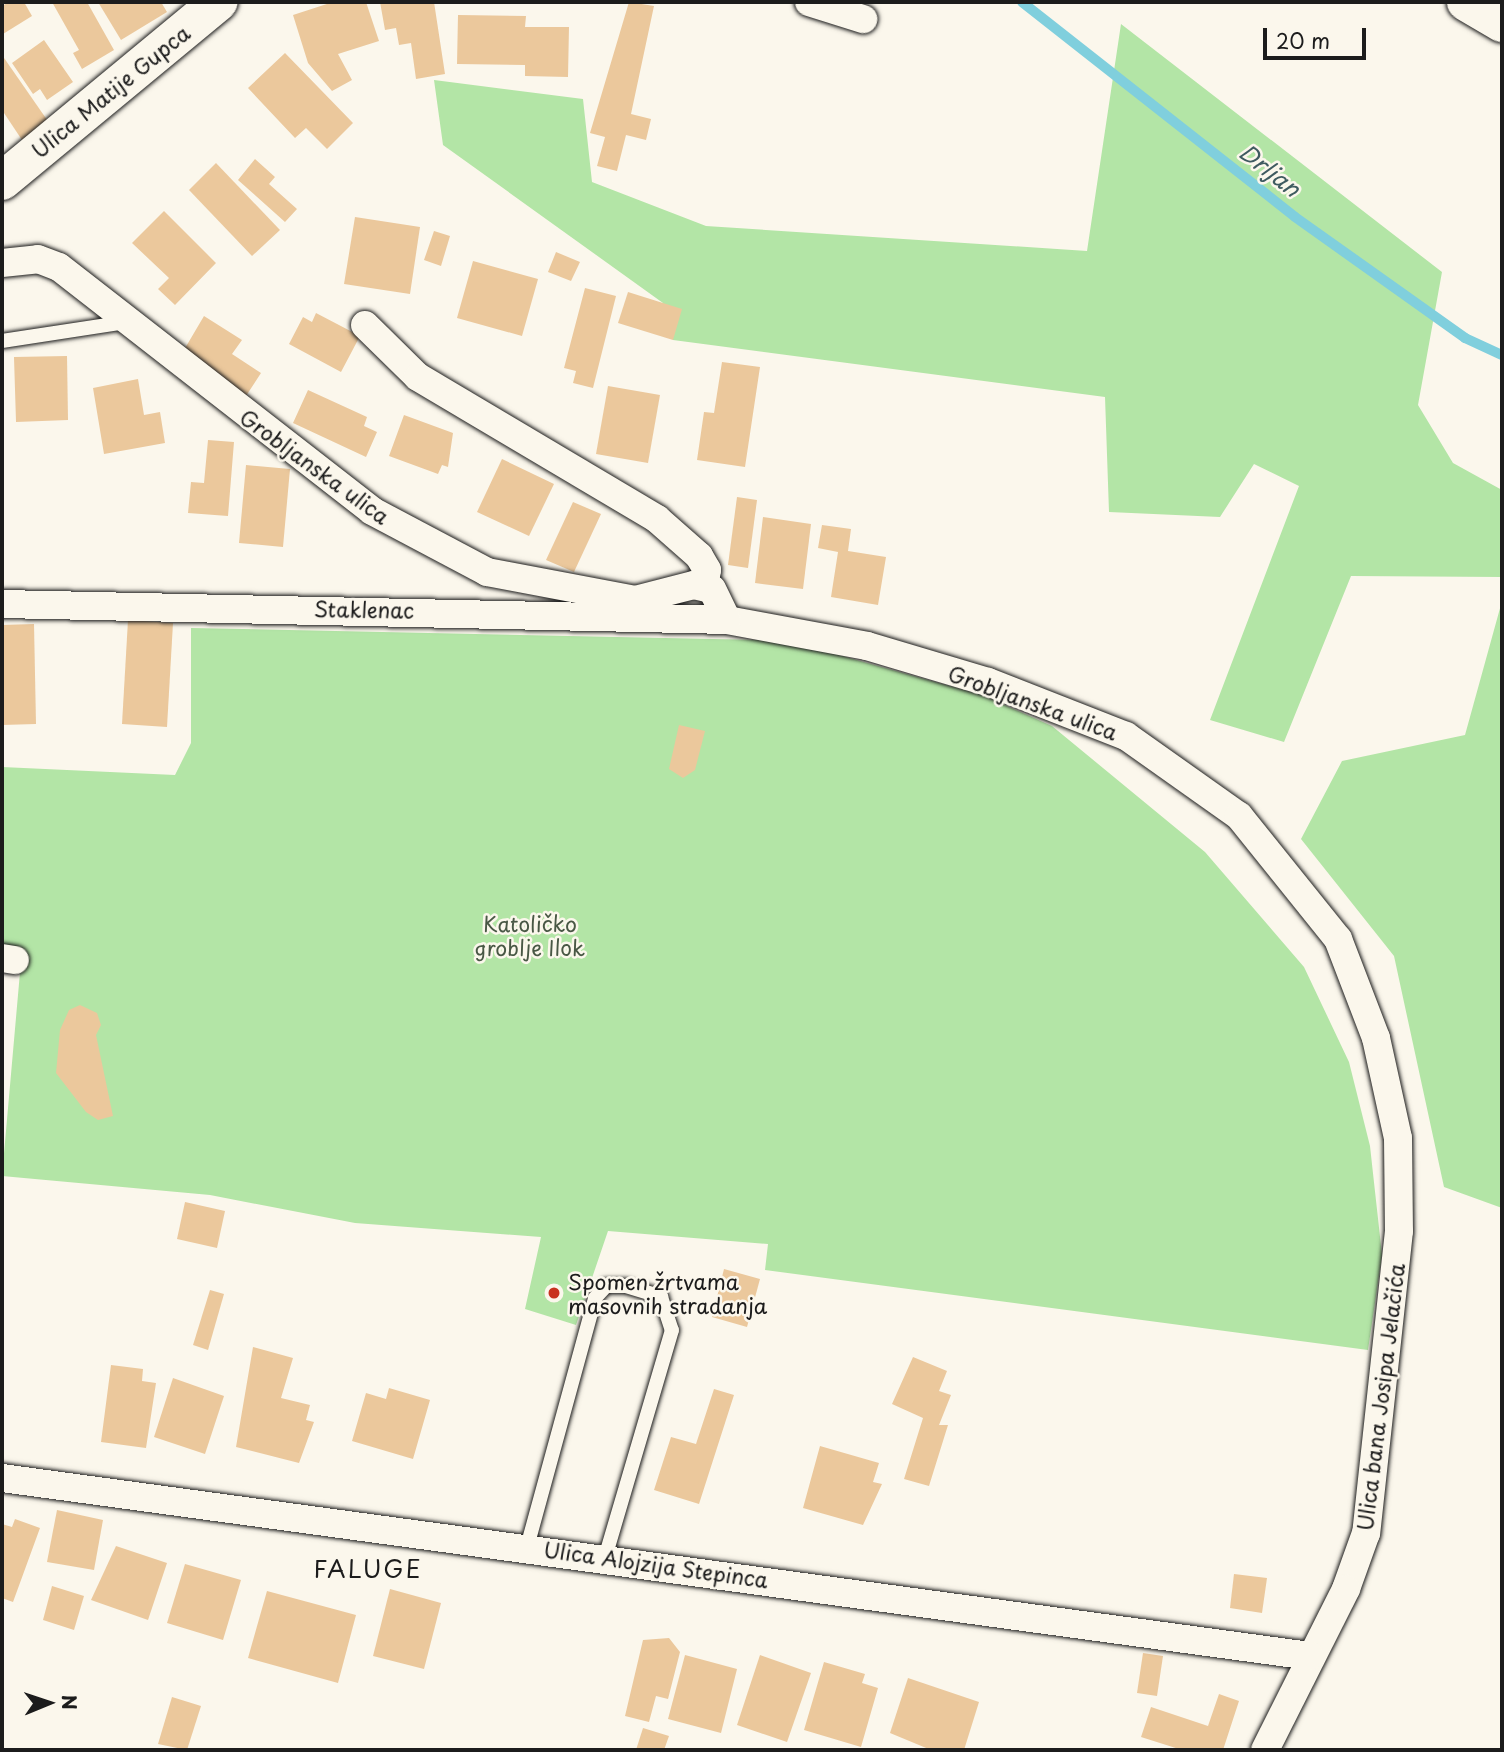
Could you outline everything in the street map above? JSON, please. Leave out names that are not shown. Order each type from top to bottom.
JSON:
[{"type":"street","name":"Ulica Matije Gupca","points":[[2,181],[218,2]]},
{"type":"street","points":[[809,2],[863,19]]},
{"type":"street","points":[[1466,2],[1502,23]]},
{"type":"street","name":"Grobljanska ulica","points":[[2,262],[38,259],[59,267],[126,322],[372,511],[487,572],[635,600],[704,587]]},
{"type":"street","points":[[365,325],[418,377],[657,519],[699,556],[706,570],[704,587],[712,589],[727,620]]},
{"type":"street","name":"Staklenac","points":[[2,604],[727,620]]},
{"type":"street","name":"Grobljanska ulica","points":[[727,620],[867,646],[1001,687],[1126,736],[1239,816],[1338,939],[1348,964],[1376,1038],[1398,1138],[1399,1231]]},
{"type":"street","name":"Ulica bana Josipa Jelačića","points":[[1265,1750],[1346,1589],[1366,1532],[1399,1231]]},
{"type":"street","name":"Ulica Alojzija Stepinca","points":[[2,1478],[605,1557],[1310,1656]]},
{"type":"lane","points":[[2,341],[126,322]]},
{"type":"lane","points":[[527,1547],[595,1298],[606,1286],[626,1286],[661,1297],[672,1331],[605,1557]]},
{"type":"green space","points":[[1121,24],[1442,272],[1418,405],[1453,463],[1502,490],[1502,577],[1351,576],[1284,742],[1210,720],[1299,486],[1254,464],[1220,517],[1109,512],[1105,397],[673,340],[663,303],[443,145],[434,80],[583,99],[592,182],[706,226],[1087,251]]},
{"type":"green space","points":[[1502,601],[1502,1208],[1444,1187],[1394,956],[1301,839],[1342,761],[1465,735]]},
{"type":"green space","name":"Katoličko groblje Ilok","points":[[191,628],[761,640],[803,645],[982,695],[1052,726],[1205,852],[1304,967],[1349,1062],[1370,1146],[1382,1255],[1368,1350],[765,1270],[768,1244],[608,1231],[576,1325],[525,1309],[541,1237],[355,1223],[210,1195],[2,1176],[21,961],[2,958],[2,767],[175,775],[191,743]]},
{"type":"building","points":[[9,2],[24,2],[32,16],[3,34],[2,6]]},
{"type":"building","points":[[52,2],[87,2],[114,50],[82,69],[73,53],[79,50]]},
{"type":"building","points":[[98,2],[161,2],[167,12],[121,40]]},
{"type":"building","points":[[333,2],[366,2],[379,41],[338,54],[352,80],[332,91],[308,63],[293,15]]},
{"type":"building","points":[[380,2],[434,2],[445,74],[416,79],[411,43],[399,45],[396,28],[385,30]]},
{"type":"building","points":[[629,2],[654,6],[631,114],[651,119],[646,140],[626,135],[617,171],[597,166],[605,137],[590,133]]},
{"type":"building","points":[[458,15],[526,16],[525,27],[569,27],[568,77],[525,76],[525,65],[457,64]]},
{"type":"building","points":[[44,40],[73,82],[47,100],[40,89],[33,94],[12,63]]},
{"type":"building","points":[[285,53],[353,123],[327,149],[306,128],[295,138],[248,88]]},
{"type":"building","points":[[2,55],[52,127],[26,146],[2,110]]},
{"type":"building","points":[[255,159],[275,177],[269,184],[297,209],[285,222],[238,180]]},
{"type":"building","points":[[216,163],[280,230],[252,256],[189,190]]},
{"type":"building","points":[[164,211],[216,263],[175,305],[158,289],[169,278],[132,243]]},
{"type":"building","points":[[355,217],[420,227],[410,294],[344,284]]},
{"type":"building","points":[[434,231],[450,236],[441,266],[424,260]]},
{"type":"building","points":[[556,252],[580,262],[571,281],[548,272]]},
{"type":"building","points":[[473,261],[538,279],[522,336],[457,318]]},
{"type":"building","points":[[585,288],[616,296],[593,388],[573,383],[576,371],[564,368]]},
{"type":"building","points":[[628,292],[682,309],[673,340],[618,323]]},
{"type":"building","points":[[316,313],[360,336],[341,372],[289,344],[303,317],[312,322]]},
{"type":"building","points":[[204,316],[242,340],[232,354],[261,373],[244,399],[181,355]]},
{"type":"building","points":[[67,356],[68,420],[16,422],[14,357]]},
{"type":"building","points":[[722,362],[760,367],[745,467],[697,460],[704,412],[714,413]]},
{"type":"building","points":[[138,379],[144,415],[160,412],[165,443],[104,454],[93,388]]},
{"type":"building","points":[[608,386],[660,395],[648,463],[596,454]]},
{"type":"building","points":[[308,390],[367,417],[364,426],[377,432],[366,457],[293,423]]},
{"type":"building","points":[[404,415],[453,433],[448,467],[442,465],[438,474],[389,456]]},
{"type":"building","points":[[208,440],[234,442],[228,516],[188,513],[191,482],[204,483]]},
{"type":"building","points":[[502,459],[554,484],[529,536],[477,512]]},
{"type":"building","points":[[246,465],[290,469],[283,547],[239,543]]},
{"type":"building","points":[[737,497],[757,500],[748,568],[728,565]]},
{"type":"building","points":[[573,502],[601,514],[574,572],[546,560]]},
{"type":"building","points":[[763,517],[811,524],[803,589],[755,583]]},
{"type":"building","points":[[822,525],[851,529],[848,551],[886,557],[878,605],[831,597],[838,552],[818,548]]},
{"type":"building","points":[[128,620],[173,623],[167,727],[122,724]]},
{"type":"building","points":[[34,624],[36,724],[2,725],[2,625]]},
{"type":"building","points":[[679,725],[705,731],[695,770],[683,778],[669,769]]},
{"type":"building","points":[[80,1005],[97,1013],[101,1025],[96,1035],[113,1116],[98,1120],[86,1112],[56,1073],[60,1030],[69,1010]]},
{"type":"building","points":[[185,1202],[225,1211],[217,1248],[177,1239]]},
{"type":"building","points":[[724,1269],[760,1279],[747,1327],[712,1317]]},
{"type":"building","points":[[210,1290],[224,1294],[208,1350],[193,1345]]},
{"type":"building","points":[[253,1347],[293,1358],[281,1398],[310,1405],[306,1420],[314,1422],[299,1463],[236,1447]]},
{"type":"building","points":[[913,1357],[947,1371],[939,1391],[951,1395],[939,1425],[948,1425],[929,1486],[904,1479],[923,1418],[892,1404]]},
{"type":"building","points":[[111,1365],[143,1369],[142,1381],[156,1383],[146,1448],[101,1442]]},
{"type":"building","points":[[173,1378],[224,1396],[205,1454],[154,1437]]},
{"type":"building","points":[[389,1388],[430,1400],[413,1459],[352,1441],[366,1393],[386,1399]]},
{"type":"building","points":[[714,1389],[734,1395],[699,1504],[654,1490],[671,1437],[696,1444]]},
{"type":"building","points":[[820,1446],[879,1463],[873,1482],[882,1484],[863,1525],[803,1508]]},
{"type":"building","points":[[57,1510],[103,1520],[94,1570],[47,1562]]},
{"type":"building","points":[[15,1519],[40,1528],[13,1602],[2,1598],[2,1524],[12,1527]]},
{"type":"building","points":[[116,1546],[167,1563],[148,1620],[91,1600]]},
{"type":"building","points":[[185,1564],[241,1580],[223,1640],[167,1623]]},
{"type":"building","points":[[1234,1574],[1267,1578],[1262,1613],[1230,1608]]},
{"type":"building","points":[[52,1586],[84,1596],[74,1630],[43,1620]]},
{"type":"building","points":[[390,1589],[441,1603],[424,1669],[373,1656]]},
{"type":"building","points":[[267,1591],[356,1615],[338,1683],[248,1658]]},
{"type":"building","points":[[669,1638],[680,1652],[668,1699],[656,1696],[649,1722],[625,1716],[643,1640]]},
{"type":"building","points":[[1143,1653],[1163,1656],[1157,1696],[1137,1693]]},
{"type":"building","points":[[685,1655],[737,1669],[721,1733],[668,1719]]},
{"type":"building","points":[[760,1655],[811,1673],[787,1742],[737,1725]]},
{"type":"building","points":[[824,1662],[865,1674],[862,1683],[878,1688],[861,1747],[804,1730]]},
{"type":"building","points":[[908,1678],[979,1702],[964,1750],[931,1750],[890,1733]]},
{"type":"building","points":[[1219,1694],[1239,1701],[1223,1750],[1182,1750],[1141,1737],[1151,1707],[1208,1726]]},
{"type":"building","points":[[172,1697],[201,1706],[187,1750],[158,1744]]},
{"type":"building","points":[[643,1728],[669,1736],[664,1750],[636,1750]]},
{"type":"waterway","name":"Drljan","points":[[1022,2],[1295,217],[1465,338],[1502,355]]},
{"type":"place","name":"Spomen žrtvama masovnih stradanja","points":[[554,1293]]},
{"type":"district","name":"FALUGE","points":[[368,1569]]}]
